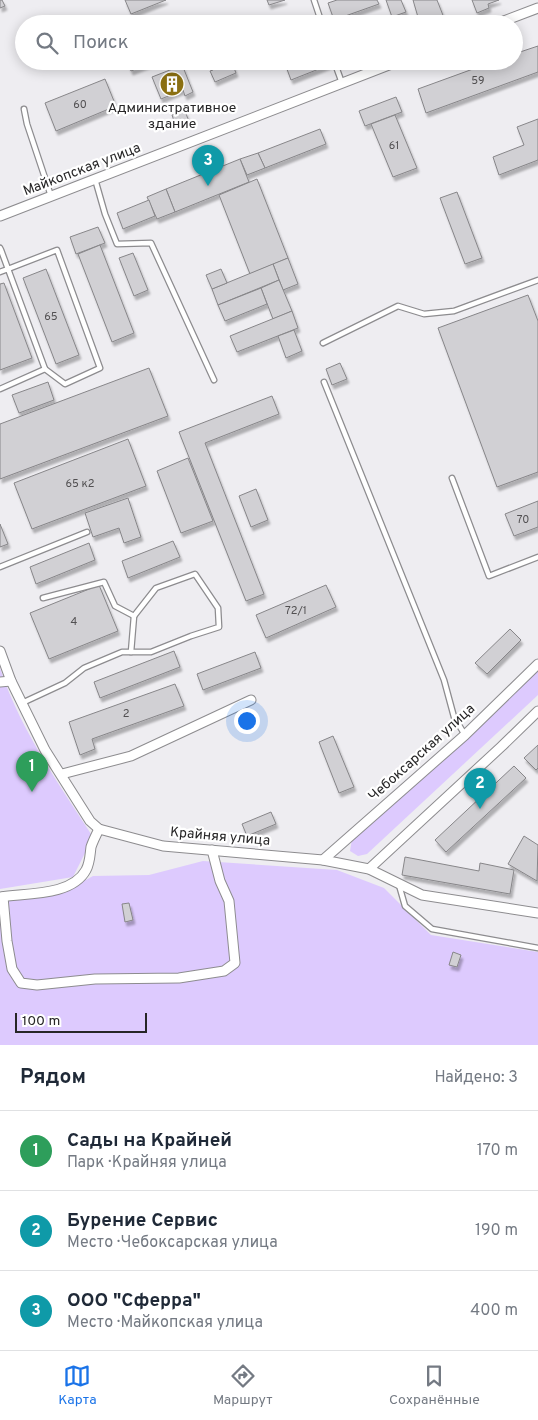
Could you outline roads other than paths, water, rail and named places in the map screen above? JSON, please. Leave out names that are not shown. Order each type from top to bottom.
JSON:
[{"type":"street","points":[[520,15],[538,8]]},
{"type":"street","name":"Майкопская улица","points":[[0,216],[376,70]]},
{"type":"street","points":[[0,651],[11,681],[45,750],[62,774],[90,821],[100,829],[92,846],[88,868],[79,880],[69,886],[58,889],[2,897],[12,969],[21,983],[37,985],[95,979],[179,978],[224,971],[235,963],[229,901],[220,881],[212,850]]},
{"type":"street","name":"Чебоксарская улица","points":[[323,860],[465,734],[538,664]]},
{"type":"street","points":[[0,682],[11,681]]},
{"type":"street","points":[[62,774],[131,756],[251,700]]},
{"type":"street","points":[[368,869],[538,711]]},
{"type":"street","name":"Крайняя улица","points":[[100,829],[163,846],[323,860],[368,869],[422,894],[538,913]]},
{"type":"lane","points":[[314,0],[319,15]]},
{"type":"lane","points":[[337,70],[342,83]]},
{"type":"lane","points":[[24,108],[27,124],[51,196]]},
{"type":"lane","points":[[95,179],[117,244],[151,242],[214,380]]},
{"type":"lane","points":[[0,248],[8,269],[45,369],[65,384],[100,368],[57,250],[8,269],[0,272]]},
{"type":"lane","points":[[323,343],[398,306],[424,314],[454,311],[538,280]]},
{"type":"lane","points":[[0,389],[45,369]]},
{"type":"lane","points":[[324,382],[444,680],[454,717],[465,734]]},
{"type":"lane","points":[[452,478],[489,576],[538,557]]},
{"type":"lane","points":[[0,567],[87,532]]},
{"type":"lane","points":[[22,703],[65,683],[84,668],[122,652],[131,652],[150,652],[219,627],[218,608],[195,574],[156,588],[134,616],[131,652]]},
{"type":"lane","points":[[42,598],[104,582],[115,606],[134,616]]},
{"type":"lane","points":[[399,883],[405,906],[432,929],[538,948]]},
{"type":"place","name":"Административное здание","points":[[172,84]]},
{"type":"place","name":"ООО \"Сферра\"","points":[[208,186]]},
{"type":"place","name":"Сады на Крайней","points":[[32,792]]},
{"type":"place","name":"Бурение Сервис","points":[[480,809]]}]
